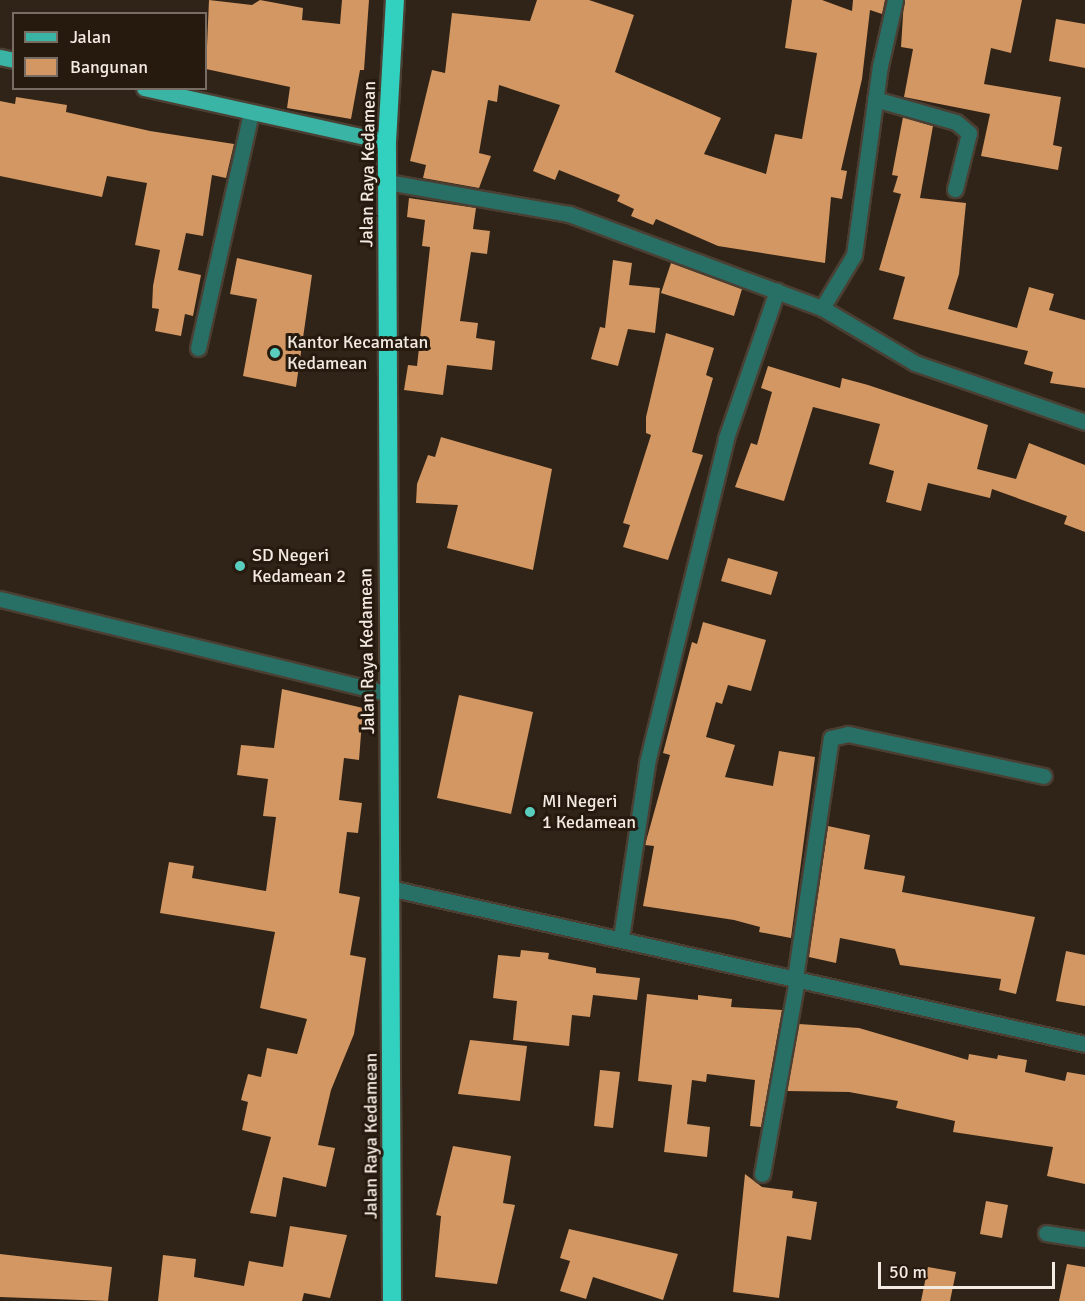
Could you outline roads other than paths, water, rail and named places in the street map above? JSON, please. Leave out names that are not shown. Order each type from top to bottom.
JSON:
[{"type":"highway","name":"Jalan Raya Kedamean","points":[[392,1301],[394,889],[389,694],[387,142],[395,0]]},
{"type":"main road","points":[[153,90],[387,142]]},
{"type":"street","points":[[822,308],[854,255],[875,99],[895,0]]},
{"type":"street","points":[[875,99],[956,122],[969,133],[955,189]]},
{"type":"street","points":[[198,348],[251,112]]},
{"type":"street","points":[[387,182],[569,214],[822,308],[915,363],[1085,423]]},
{"type":"street","points":[[621,938],[647,763],[726,438],[777,291]]},
{"type":"street","points":[[0,599],[389,694]]},
{"type":"street","points":[[762,1173],[796,978],[831,738],[848,734],[1044,776]]},
{"type":"street","points":[[394,889],[621,938],[1085,1044]]},
{"type":"street","points":[[1046,1233],[1085,1239]]},
{"type":"place","name":"Kantor Kecamatan Kedamean","points":[[275,353]]},
{"type":"place","name":"SD Negeri Kedamean 2","points":[[240,566]]},
{"type":"place","name":"MI Negeri 1 Kedamean","points":[[530,812]]}]
